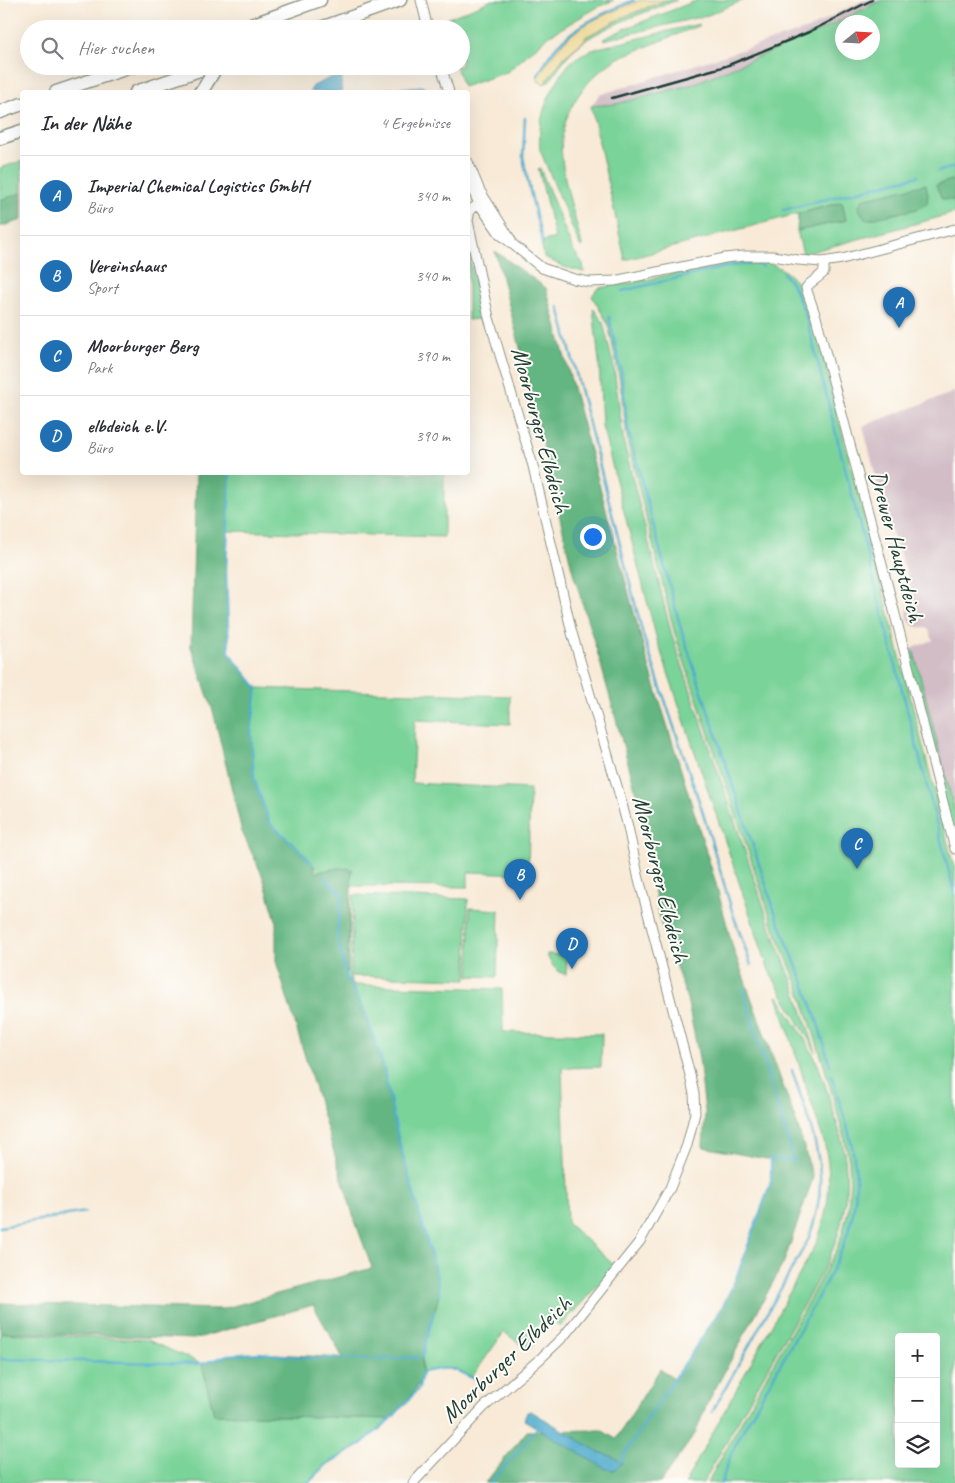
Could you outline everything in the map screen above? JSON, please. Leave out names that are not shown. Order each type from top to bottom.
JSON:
[{"type":"highway","points":[[265,20],[320,0]]},
{"type":"highway","points":[[343,20],[400,0]]},
{"type":"highway","points":[[62,90],[107,75]]},
{"type":"highway","points":[[142,90],[185,75]]},
{"type":"highway","points":[[203,90],[212,75]]},
{"type":"highway","points":[[0,112],[20,105]]},
{"type":"highway","points":[[0,138],[20,132]]},
{"type":"street","points":[[421,0],[426,20]]},
{"type":"street","points":[[444,75],[448,90]]},
{"type":"street","name":"Moorburger Elbdeich","points":[[470,167],[480,190],[479,204],[470,210]]},
{"type":"street","points":[[470,184],[479,204],[495,229],[504,238],[542,268],[589,282],[614,281],[724,258],[744,256],[773,256],[824,262],[955,229]]},
{"type":"street","points":[[480,190],[514,244]]},
{"type":"street","name":"Moorburger Elbdeich","points":[[413,1483],[484,1407],[540,1360],[564,1336],[640,1241],[670,1188],[687,1145],[695,1113],[690,1075],[638,876],[628,827],[572,633],[533,466],[489,318],[470,230]]},
{"type":"street","name":"Drewer Hauptdeich","points":[[824,262],[824,272],[806,288],[816,318],[955,849]]},
{"type":"shaded area","points":[[864,0],[882,0],[852,15],[835,15]]},
{"type":"shaded area","points":[[835,15],[835,23],[809,36],[690,85],[616,104],[591,106],[599,95],[808,29]]},
{"type":"shaded area","points":[[955,391],[955,822],[910,649],[933,640],[928,628],[912,625],[908,619],[907,613],[911,594],[910,581],[886,517],[863,426]]},
{"type":"green space","points":[[492,0],[614,0],[598,7],[550,35],[507,72],[463,87],[459,75],[470,75],[470,20],[444,20]]},
{"type":"green space","points":[[666,0],[677,0],[619,23],[586,40],[568,55],[554,76],[544,84],[564,57],[585,37],[623,17]]},
{"type":"green space","points":[[698,0],[744,0],[708,15],[603,39],[624,29]]},
{"type":"green space","points":[[882,0],[955,0],[955,179],[936,185],[952,201],[955,200],[955,213],[803,254],[797,231],[846,220],[842,202],[625,260],[591,106],[616,104],[690,85],[809,36],[835,23],[835,60],[880,60],[880,15],[852,15]]},
{"type":"green space","points":[[699,24],[618,58],[605,67],[584,88],[568,114],[562,143],[563,170],[582,247],[580,246],[540,150],[542,119],[556,83],[571,62],[591,51]]},
{"type":"green space","points":[[20,162],[20,194],[0,200],[0,168]]},
{"type":"green space","points":[[540,168],[573,250],[583,264],[584,272],[564,267],[544,257],[541,242],[555,238],[538,169]]},
{"type":"green space","points":[[955,179],[955,200],[942,199],[936,185]]},
{"type":"green space","points":[[926,184],[927,204],[917,209],[866,220],[858,208],[863,199]]},
{"type":"green space","points":[[20,194],[20,221],[0,227],[0,200]]},
{"type":"green space","points":[[842,202],[846,220],[797,231],[798,214]]},
{"type":"green space","points":[[495,251],[546,288],[645,653],[715,880],[733,948],[797,1124],[813,1178],[784,1262],[707,1404],[695,1434],[660,1483],[485,1483],[527,1431],[601,1430],[616,1439],[660,1369],[674,1379],[723,1306],[736,1279],[771,1182],[771,1160],[703,1147],[705,1112],[699,1058],[687,999],[661,924],[653,884],[656,883],[633,781],[572,569],[525,367]]},
{"type":"green space","points":[[743,258],[766,262],[785,271],[799,285],[810,306],[955,871],[955,1483],[707,1483],[836,1251],[848,1210],[849,1161],[823,1062],[799,988],[774,928],[674,631],[628,444],[619,376],[608,324],[592,296],[598,288],[636,282]]},
{"type":"green space","points":[[470,259],[474,280],[485,318],[470,320]]},
{"type":"green space","points":[[593,308],[603,322],[614,368],[624,443],[671,632],[771,928],[795,988],[816,1052],[769,971],[657,640],[602,426],[599,362]]},
{"type":"green space","points":[[196,475],[230,475],[226,572],[229,653],[257,688],[251,732],[254,779],[270,824],[296,846],[313,864],[316,872],[339,868],[352,869],[346,977],[352,985],[365,1013],[383,1065],[397,1134],[437,1277],[439,1295],[422,1357],[421,1380],[405,1405],[391,1419],[214,1414],[202,1364],[228,1355],[259,1353],[343,1358],[313,1305],[194,1339],[0,1332],[0,1303],[222,1309],[372,1268],[354,1218],[276,961],[276,920],[263,877],[242,832],[213,711],[191,647]]},
{"type":"green space","points":[[207,475],[444,475],[444,537],[207,531]]},
{"type":"green space","points":[[906,649],[914,652],[952,801],[955,813],[955,842]]},
{"type":"green space","points":[[257,688],[510,696],[510,724],[415,720],[412,783],[530,789],[528,874],[468,872],[468,887],[351,886],[349,973],[352,985],[502,989],[503,1032],[602,1034],[601,1067],[562,1068],[567,1223],[615,1266],[560,1327],[552,1319],[528,1350],[504,1332],[472,1377],[447,1369],[422,1372],[422,1357],[439,1295],[437,1277],[397,1134],[383,1065],[346,977],[324,877],[296,846],[270,824],[254,779],[251,732]]},
{"type":"green space","points":[[353,895],[468,899],[467,979],[351,976]]},
{"type":"green space","points":[[470,908],[499,910],[497,977],[469,976]]},
{"type":"green space","points":[[547,954],[567,955],[566,975],[554,967]]},
{"type":"green space","points":[[777,996],[800,1031],[819,1067],[840,1133],[846,1173],[844,1212],[837,1238],[827,1263],[703,1483],[685,1483],[815,1246],[824,1221],[829,1182],[827,1155]]},
{"type":"green space","points":[[0,1333],[148,1340],[202,1364],[214,1414],[391,1419],[357,1447],[327,1464],[308,1483],[0,1483]]},
{"type":"sand","points":[[641,0],[666,0],[623,17],[585,37],[586,39],[564,57],[544,84],[538,81],[537,77],[550,59],[575,32],[598,18]]},
{"type":"water","points":[[343,75],[342,90],[311,90],[313,86],[332,77]]},
{"type":"water","points":[[421,86],[428,89],[428,90],[379,90]]},
{"type":"water","points":[[531,1411],[599,1452],[622,1463],[614,1470],[606,1469],[524,1420],[527,1412]]},
{"type":"waterway","points":[[537,77],[549,56],[566,37],[587,22],[634,0]]},
{"type":"waterway","points":[[525,118],[523,157],[543,244]]},
{"type":"waterway","points":[[938,171],[955,167]]},
{"type":"waterway","points":[[783,210],[918,176]]},
{"type":"waterway","points":[[622,291],[730,266],[755,263],[763,267]]},
{"type":"waterway","points":[[783,273],[793,286],[805,313],[955,895]]},
{"type":"waterway","points":[[559,307],[644,638],[703,813],[733,914],[751,965]]},
{"type":"waterway","points":[[609,317],[621,371],[628,430],[681,629],[776,915],[817,1020],[830,1065]]},
{"type":"waterway","points":[[230,475],[226,572],[229,653],[257,688],[251,732],[254,779],[270,824],[296,846],[313,864]]},
{"type":"waterway","points":[[324,877],[342,894],[337,934],[346,977],[365,1013],[383,1065],[397,1134],[437,1277],[439,1295]]},
{"type":"waterway","points":[[618,1464],[723,1306],[736,1279],[771,1182],[771,1159],[794,1161],[743,989]]},
{"type":"waterway","points":[[712,1412],[808,1240],[816,1216],[820,1192],[817,1150],[792,1070]]},
{"type":"waterway","points":[[722,1483],[729,1459],[740,1435],[834,1266],[842,1249],[853,1214],[856,1178],[853,1152],[831,1075]]},
{"type":"waterway","points":[[0,1227],[85,1212]]},
{"type":"waterway","points":[[0,1359],[202,1364],[228,1355],[259,1353],[307,1358],[381,1359],[422,1357],[434,1311]]},
{"type":"waterway","points":[[308,1483],[327,1464],[357,1447],[391,1419],[419,1388],[422,1372],[446,1368],[456,1370],[485,1384]]},
{"type":"waterway","points":[[491,1483],[538,1427]]},
{"type":"railway","points":[[612,98],[726,66],[809,32],[872,0]]},
{"type":"place","name":"Imperial Chemical Logistics GmbH","points":[[899,328]]},
{"type":"place","name":"Moorburger Berg","points":[[857,869]]},
{"type":"place","name":"Vereinshaus","points":[[520,900]]},
{"type":"place","name":"elbdeich e.V.","points":[[572,969]]}]
